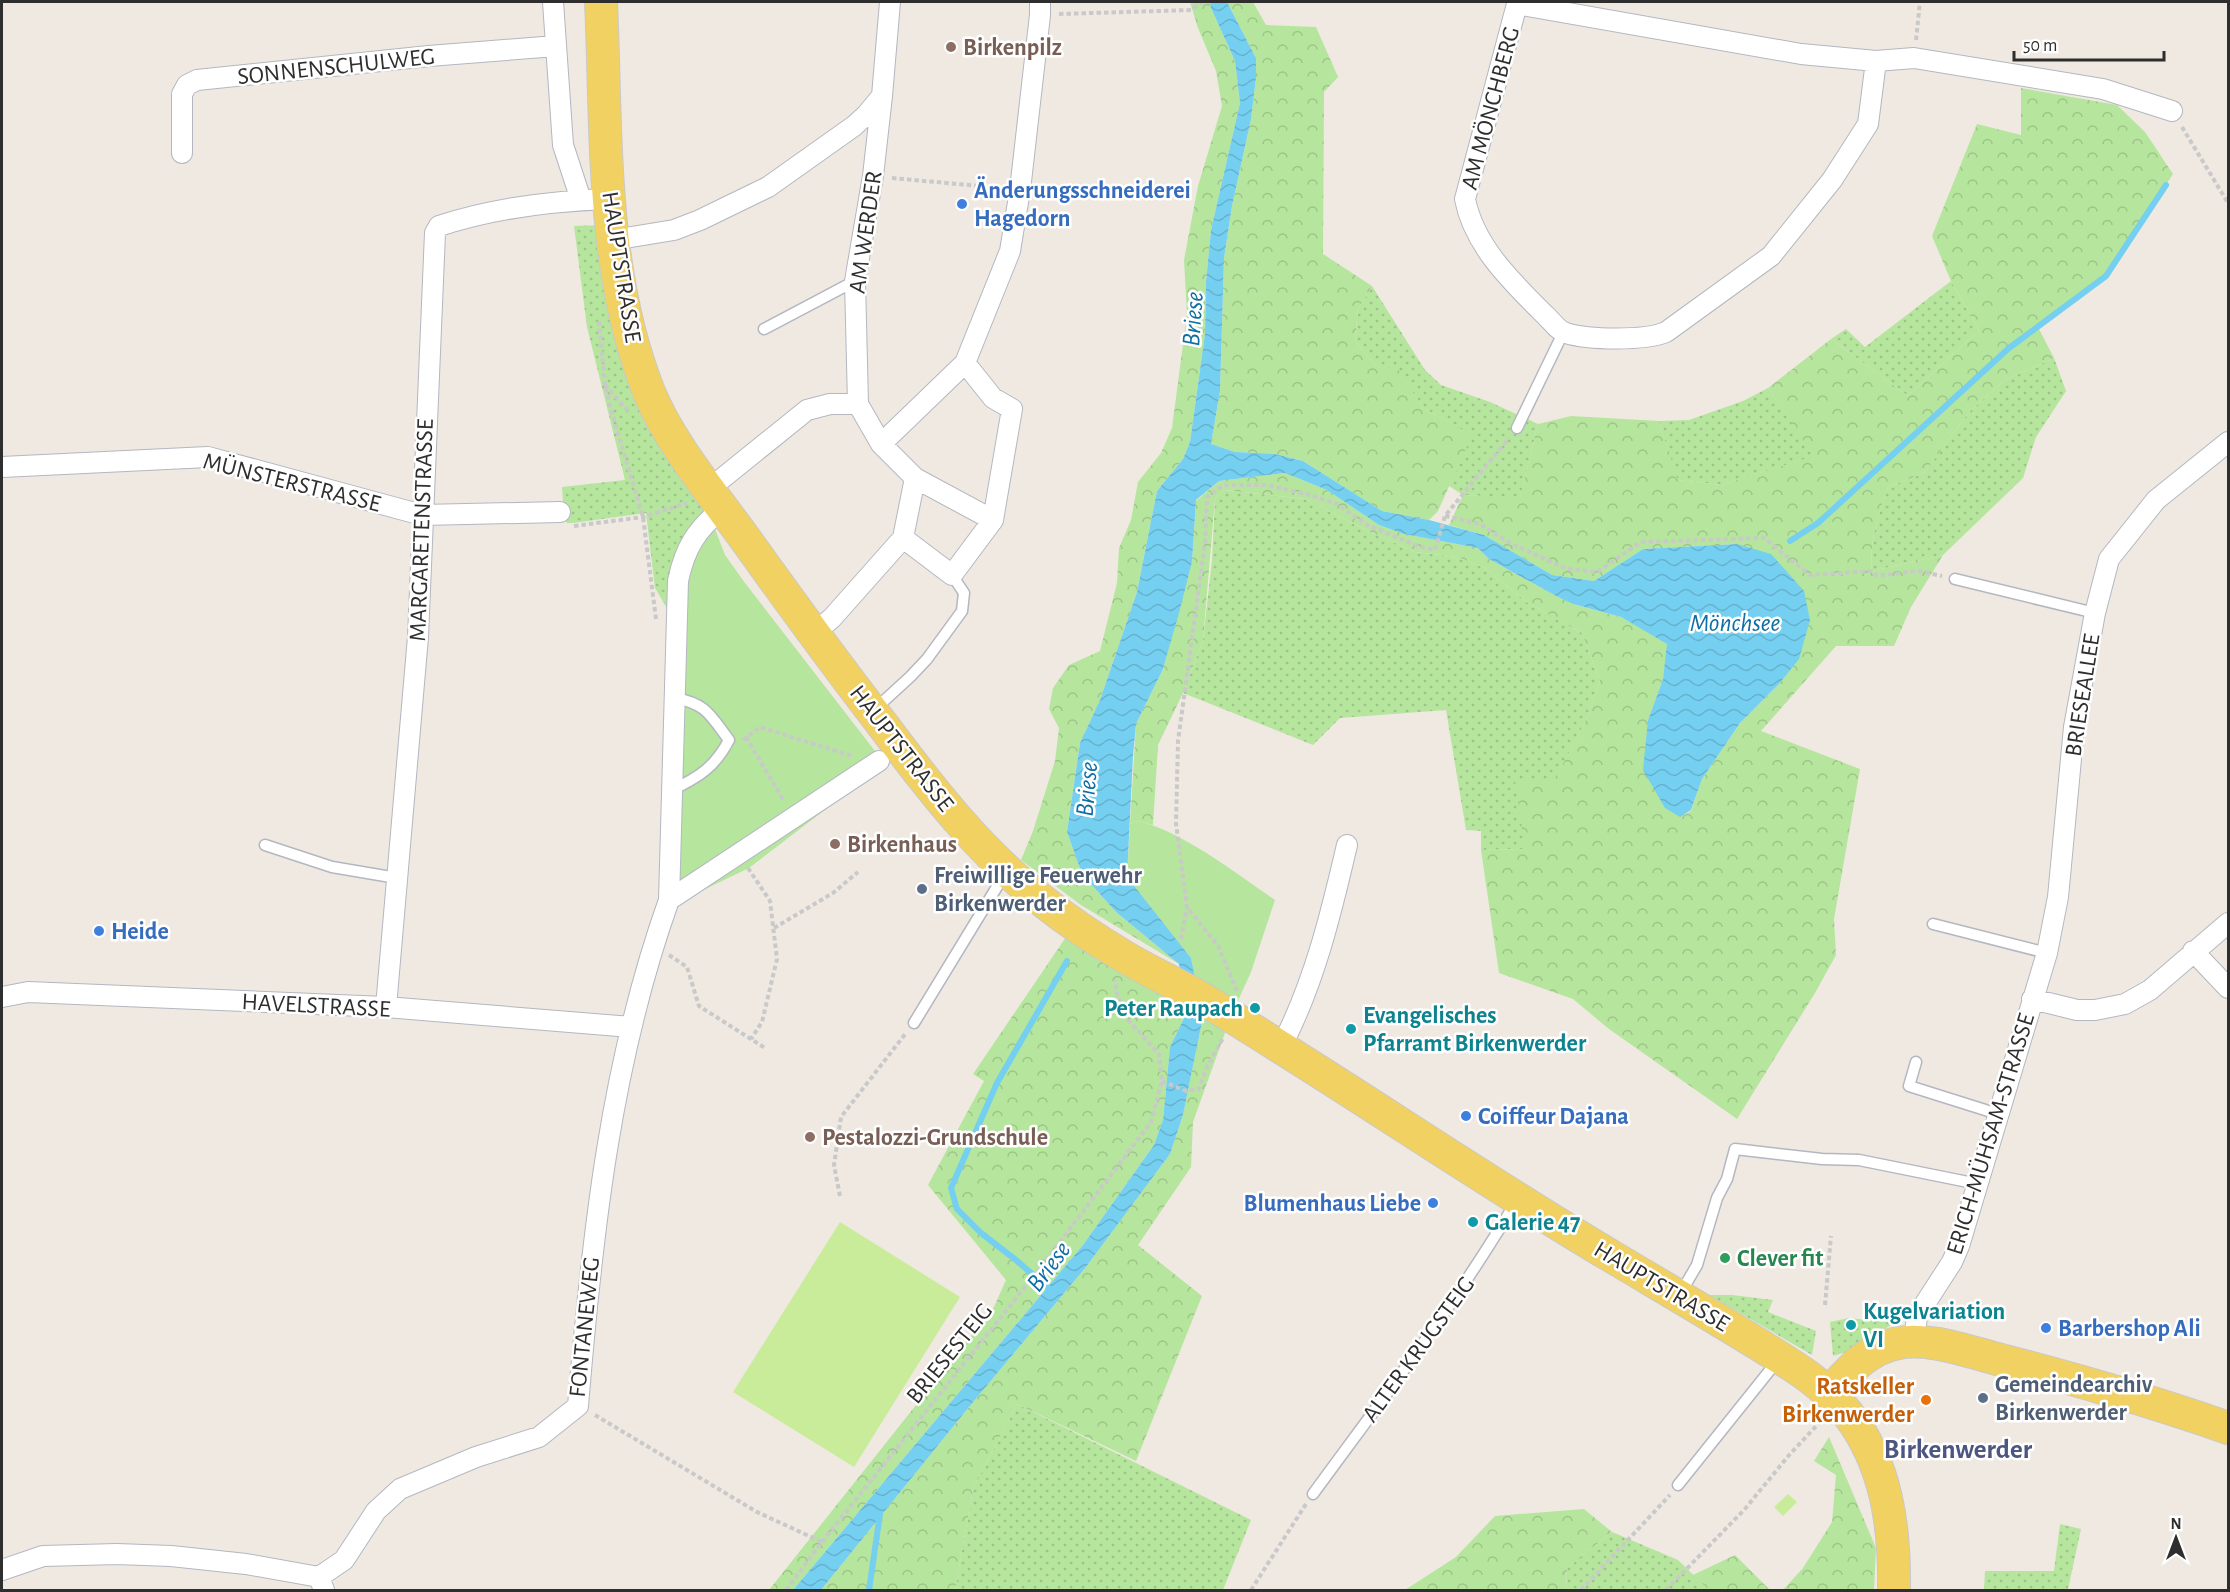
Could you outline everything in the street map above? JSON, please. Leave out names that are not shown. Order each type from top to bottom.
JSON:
[{"type":"main road","name":"HAUPTSTRASSE","points":[[601,2],[595,200],[613,240],[630,332],[649,392],[669,432],[709,499],[926,782],[1007,872],[1047,904],[1125,957],[1208,1002],[1281,1047],[1517,1200],[1780,1358],[1834,1398],[1866,1441],[1885,1491],[1892,1529],[1894,1590]]},
{"type":"main road","points":[[1834,1398],[1847,1372],[1870,1354],[1898,1343],[1914,1342],[1966,1351],[2054,1374],[2167,1406],[2229,1428]]},
{"type":"street","name":"HAUPTSTRASSE","points":[[553,2],[563,145],[595,200]]},
{"type":"street","name":"AM WERDER","points":[[890,2],[873,176],[855,281],[858,404],[881,444],[915,478],[993,520]]},
{"type":"street","name":"AM MÖNCHBERG","points":[[1563,333],[1514,283],[1490,253],[1469,218],[1465,199],[1516,3],[1801,54],[1876,61],[1914,58],[2103,89],[2172,111]]},
{"type":"street","points":[[881,444],[965,363],[1010,251],[1020,190],[1040,8]]},
{"type":"street","name":"SONNENSCHULWEG","points":[[182,153],[182,94],[187,85],[197,80],[429,56],[556,46]]},
{"type":"street","points":[[1563,333],[1614,339],[1655,337],[1666,332],[1772,256],[1832,180],[1868,124],[1876,61]]},
{"type":"street","points":[[613,240],[674,230],[768,187],[854,126],[882,96]]},
{"type":"street","name":"MARGARETENSTRASSE","points":[[386,1007],[418,637],[435,233],[439,226],[459,220],[546,204],[595,200]]},
{"type":"street","points":[[903,538],[952,575],[993,520],[1012,409],[993,398],[965,363]]},
{"type":"street","points":[[631,1027],[651,949],[669,900],[678,581],[688,549],[701,527],[709,499],[807,410],[830,404],[858,404]]},
{"type":"street","name":"BRIESEALLEE","points":[[2032,999],[2047,953],[2058,897],[2074,727],[2109,559],[2156,500],[2229,442]]},
{"type":"street","name":"MÜNSTERSTRASSE","points":[[2,467],[208,457],[422,515],[560,512]]},
{"type":"street","points":[[813,634],[832,618],[903,538],[915,478]]},
{"type":"street","name":"HAUPTSTRASSE","points":[[669,900],[877,762]]},
{"type":"street","points":[[1281,1047],[1299,1013],[1332,911],[1347,845]]},
{"type":"street","name":"ERICH-MÜHSAM-STRASSE","points":[[1914,1342],[1917,1316],[1952,1262],[1978,1184],[2032,999],[2077,1010],[2096,1010],[2125,1004],[2150,990],[2193,951],[2229,923]]},
{"type":"street","points":[[2193,951],[2229,988]]},
{"type":"street","name":"HAVELSTRASSE","points":[[2,997],[28,992],[386,1007],[631,1027]]},
{"type":"street","name":"FONTANEWEG","points":[[322,1584],[344,1560],[376,1511],[400,1489],[476,1457],[539,1437],[578,1406],[587,1297],[601,1183],[631,1027]]},
{"type":"street","points":[[2,1570],[43,1556],[117,1554],[171,1556],[235,1563],[322,1584]]},
{"type":"lane","points":[[764,328],[855,281]]},
{"type":"lane","points":[[1517,428],[1563,333]]},
{"type":"lane","points":[[872,712],[919,669],[962,611],[964,593],[952,575]]},
{"type":"lane","points":[[1955,579],[2096,613]]},
{"type":"lane","points":[[672,790],[690,781],[712,765],[729,740],[706,709],[697,703],[675,698]]},
{"type":"lane","points":[[265,845],[332,867],[397,878]]},
{"type":"lane","points":[[914,1023],[1007,872]]},
{"type":"lane","points":[[1933,924],[2047,953]]},
{"type":"lane","points":[[1916,1062],[1909,1086],[1998,1114]]},
{"type":"lane","points":[[1679,1296],[1697,1265],[1717,1198],[1727,1179],[1735,1149],[1822,1159],[1859,1160],[1978,1184]]},
{"type":"lane","name":"ALTER KRUGSTEIG","points":[[1313,1494],[1439,1322],[1517,1200]]},
{"type":"lane","points":[[1678,1485],[1780,1358]]},
{"type":"path","points":[[1040,8],[1191,10],[1202,2]]},
{"type":"path","points":[[1914,58],[1920,2]]},
{"type":"path","points":[[2172,111],[2229,202]]},
{"type":"path","points":[[873,176],[1020,190]]},
{"type":"path","points":[[605,385],[643,517],[656,620]]},
{"type":"path","points":[[1181,939],[1187,907],[1176,824],[1178,741],[1205,543],[1207,497],[1223,485],[1268,486],[1311,495],[1337,504],[1367,525],[1418,546],[1435,550],[1445,516],[1517,428]]},
{"type":"path","points":[[560,512],[565,526],[570,526],[643,517],[709,499]]},
{"type":"path","points":[[1445,516],[1480,524],[1510,543],[1567,569],[1597,572],[1641,542],[1764,538],[1810,575],[1872,571],[1877,576],[1918,571],[1955,579]]},
{"type":"path","points":[[729,740],[737,745],[760,727],[877,762]]},
{"type":"path","points":[[746,737],[795,818]]},
{"type":"path","points":[[740,854],[770,901],[777,959],[762,1022],[751,1039]]},
{"type":"path","points":[[774,928],[833,893],[858,872]]},
{"type":"path","points":[[1125,957],[1115,976],[1117,994],[1129,1021],[1159,1054],[1162,1081],[1186,1091],[1199,1089],[1207,1067],[1241,1001],[1218,946],[1187,907]]},
{"type":"path","points":[[651,949],[674,956],[687,967],[699,1006],[765,1048]]},
{"type":"path","points":[[840,1196],[834,1165],[841,1117],[914,1023]]},
{"type":"path","name":"BRIESESTEIG","points":[[786,1590],[1041,1267],[1151,1122],[1162,1081]]},
{"type":"path","points":[[1825,1305],[1831,1236]]},
{"type":"path","points":[[1666,1590],[1763,1489],[1834,1398]]},
{"type":"path","points":[[578,1406],[758,1512],[822,1542]]},
{"type":"path","points":[[1581,1590],[1678,1485]]},
{"type":"path","points":[[1251,1590],[1313,1494]]},
{"type":"green space","points":[[1190,2],[1210,2],[1235,61],[1240,103],[1211,230],[1206,282],[1205,334],[1190,442],[1183,459],[1157,491],[1137,592],[1100,700],[1080,743],[1067,832],[1082,874],[1116,912],[1179,964],[1081,905],[1021,860],[1033,831],[1055,761],[1059,728],[1049,709],[1053,688],[1069,665],[1100,651],[1117,583],[1119,548],[1131,520],[1138,482],[1161,453],[1172,428],[1187,314],[1184,260],[1198,186],[1222,106],[1216,71]]},
{"type":"green space","points":[[1227,2],[1253,2],[1266,25],[1316,27],[1338,77],[1324,92],[1323,254],[1372,286],[1358,309],[1355,341],[1376,366],[1398,369],[1423,408],[1472,435],[1438,511],[1429,520],[1382,511],[1303,461],[1275,454],[1235,452],[1211,444],[1220,391],[1224,258],[1232,206],[1251,119],[1256,78],[1256,58]]},
{"type":"green space","points":[[2021,88],[2117,105],[2145,132],[2173,174],[2106,276],[2038,327],[2054,358],[2005,380],[1969,412],[1924,473],[1888,487],[1873,539],[1872,571],[1943,555],[1911,607],[1894,646],[1836,646],[1761,731],[1860,769],[1834,919],[1836,955],[1737,1119],[1609,1029],[1573,999],[1499,973],[1481,850],[1525,849],[1515,781],[1554,781],[1585,722],[1600,681],[1582,633],[1528,603],[1485,568],[1458,557],[1415,552],[1305,499],[1224,490],[1215,499],[1203,640],[1183,693],[1158,745],[1153,825],[1138,821],[1130,824],[1136,724],[1163,669],[1192,562],[1196,501],[1219,481],[1285,473],[1327,490],[1379,525],[1404,534],[1478,548],[1489,559],[1558,597],[1576,605],[1621,617],[1668,644],[1663,679],[1648,720],[1680,817],[1691,811],[1702,779],[1740,723],[1779,684],[1737,544],[1643,549],[1594,581],[1552,575],[1484,535],[1449,525],[1463,495],[1520,497],[1538,424],[1571,416],[1659,421],[1678,480],[1721,485],[1814,456],[1768,388],[1831,339],[1908,396],[1979,330],[1951,281],[1932,236],[1977,124],[2021,135]]},
{"type":"green space","points":[[604,225],[713,524],[668,610],[655,588],[646,513],[573,523],[567,523],[564,519],[562,487],[625,480],[587,327],[574,226]]},
{"type":"green space","points":[[1951,281],[1979,330],[1908,396],[1831,339],[1846,329],[1865,347]]},
{"type":"green space","points":[[1372,286],[1425,370],[1441,385],[1490,402],[1538,424],[1520,498],[1463,495],[1449,486],[1471,435],[1423,408],[1398,370],[1376,366],[1355,341],[1358,309]]},
{"type":"green space","points":[[2054,358],[2066,391],[2036,437],[2023,478],[1943,555],[1872,571],[1873,539],[1888,487],[1924,473],[1969,412],[2005,380]]},
{"type":"green space","points":[[1768,388],[1815,456],[1721,485],[1677,480],[1659,421],[1689,420],[1743,401]]},
{"type":"green space","points":[[1224,490],[1305,499],[1415,552],[1458,557],[1485,568],[1528,603],[1582,633],[1600,681],[1585,722],[1554,782],[1525,849],[1481,850],[1481,831],[1466,830],[1446,710],[1340,718],[1313,745],[1183,693],[1203,640],[1212,560],[1215,499]]},
{"type":"green space","points":[[713,524],[725,555],[745,583],[885,764],[749,868],[672,905],[668,610]]},
{"type":"green space","points":[[1138,821],[1155,826],[1191,844],[1275,900],[1251,972],[1231,1016],[1203,1017],[1191,958],[1127,878],[1130,824]]},
{"type":"green space","points":[[1066,937],[1188,1010],[1170,1047],[1163,1120],[1154,1145],[1083,1245],[793,1590],[769,1590],[994,1307],[1006,1280],[928,1185],[984,1081],[973,1074]]},
{"type":"green space","points":[[1231,1016],[1193,1122],[1191,1167],[1138,1245],[1202,1296],[1136,1461],[1017,1404],[973,1489],[955,1590],[821,1590],[1086,1267],[1170,1154],[1183,1115],[1203,1017]]},
{"type":"green space","points":[[840,1222],[960,1297],[854,1467],[733,1392]]},
{"type":"green space","points":[[1709,1295],[1773,1300],[1768,1312],[1816,1331],[1812,1355]]},
{"type":"green space","points":[[1849,1318],[1894,1323],[1853,1350],[1833,1356],[1830,1322]]},
{"type":"green space","points":[[1017,1404],[1251,1520],[1223,1590],[955,1590],[973,1489]]},
{"type":"green space","points":[[1829,1437],[1876,1548],[1874,1590],[1783,1590],[1803,1568],[1832,1522],[1836,1475],[1814,1461]]},
{"type":"green space","points":[[1788,1494],[1797,1502],[1783,1516],[1774,1507]]},
{"type":"green space","points":[[1584,1509],[1612,1532],[1567,1568],[1566,1590],[1405,1590],[1456,1557],[1495,1516]]},
{"type":"green space","points":[[2060,1524],[2081,1529],[2068,1589],[1984,1590],[1985,1571],[2054,1571]]},
{"type":"green space","points":[[1612,1532],[1678,1560],[1709,1590],[1566,1590],[1567,1568]]},
{"type":"green space","points":[[1735,1555],[1770,1590],[1709,1590],[1693,1575]]},
{"type":"water","points":[[1210,2],[1227,2],[1256,58],[1251,119],[1232,206],[1224,258],[1220,391],[1211,444],[1235,452],[1275,454],[1303,461],[1382,511],[1429,520],[1484,535],[1552,575],[1594,581],[1643,549],[1737,544],[1771,554],[1804,591],[1810,620],[1799,659],[1779,684],[1740,723],[1702,779],[1691,810],[1680,817],[1665,808],[1643,770],[1648,720],[1663,679],[1667,644],[1621,617],[1573,604],[1558,597],[1489,559],[1478,548],[1404,534],[1379,525],[1327,490],[1285,473],[1219,481],[1196,500],[1192,562],[1179,613],[1163,669],[1136,724],[1127,877],[1191,958],[1203,1017],[1183,1115],[1170,1154],[1086,1267],[821,1590],[793,1590],[1083,1245],[1154,1145],[1163,1120],[1170,1047],[1188,1010],[1179,964],[1116,912],[1082,874],[1067,832],[1080,743],[1100,700],[1137,592],[1157,491],[1183,459],[1190,442],[1205,334],[1206,282],[1211,230],[1240,103],[1235,61]]},
{"type":"waterway","points":[[1790,541],[1818,523],[2009,348],[2106,276],[2166,185]]},
{"type":"waterway","name":"Briese","points":[[1053,1292],[981,1233],[957,1209],[951,1188],[997,1083],[1067,961]]},
{"type":"waterway","points":[[869,1590],[880,1514]]},
{"type":"place","name":"Birkenpilz","points":[[951,47]]},
{"type":"place","name":"Änderungsschneiderei Hagedorn","points":[[962,204]]},
{"type":"place","name":"Birkenhaus","points":[[835,844]]},
{"type":"place","name":"Freiwillige Feuerwehr Birkenwerder","points":[[922,889]]},
{"type":"place","name":"Heide","points":[[99,931]]},
{"type":"place","name":"Peter Raupach","points":[[1255,1008]]},
{"type":"place","name":"Evangelisches Pfarramt Birkenwerder","points":[[1351,1029]]},
{"type":"place","name":"Coiffeur Dajana","points":[[1466,1116]]},
{"type":"place","name":"Pestalozzi-Grundschule","points":[[810,1137]]},
{"type":"place","name":"Blumenhaus Liebe","points":[[1433,1203]]},
{"type":"place","name":"Galerie 47","points":[[1473,1222]]},
{"type":"place","name":"Clever fit","points":[[1725,1258]]},
{"type":"place","name":"Kugelvariation VI","points":[[1851,1325]]},
{"type":"place","name":"Barbershop Ali","points":[[2046,1328]]},
{"type":"place","name":"Gemeindearchiv Birkenwerder","points":[[1983,1398]]},
{"type":"place","name":"Ratskeller Birkenwerder","points":[[1926,1400]]},
{"type":"district","name":"Birkenwerder","points":[[1958,1449]]},
{"type":"water label","name":"Mönchsee","points":[[1735,622]]}]
